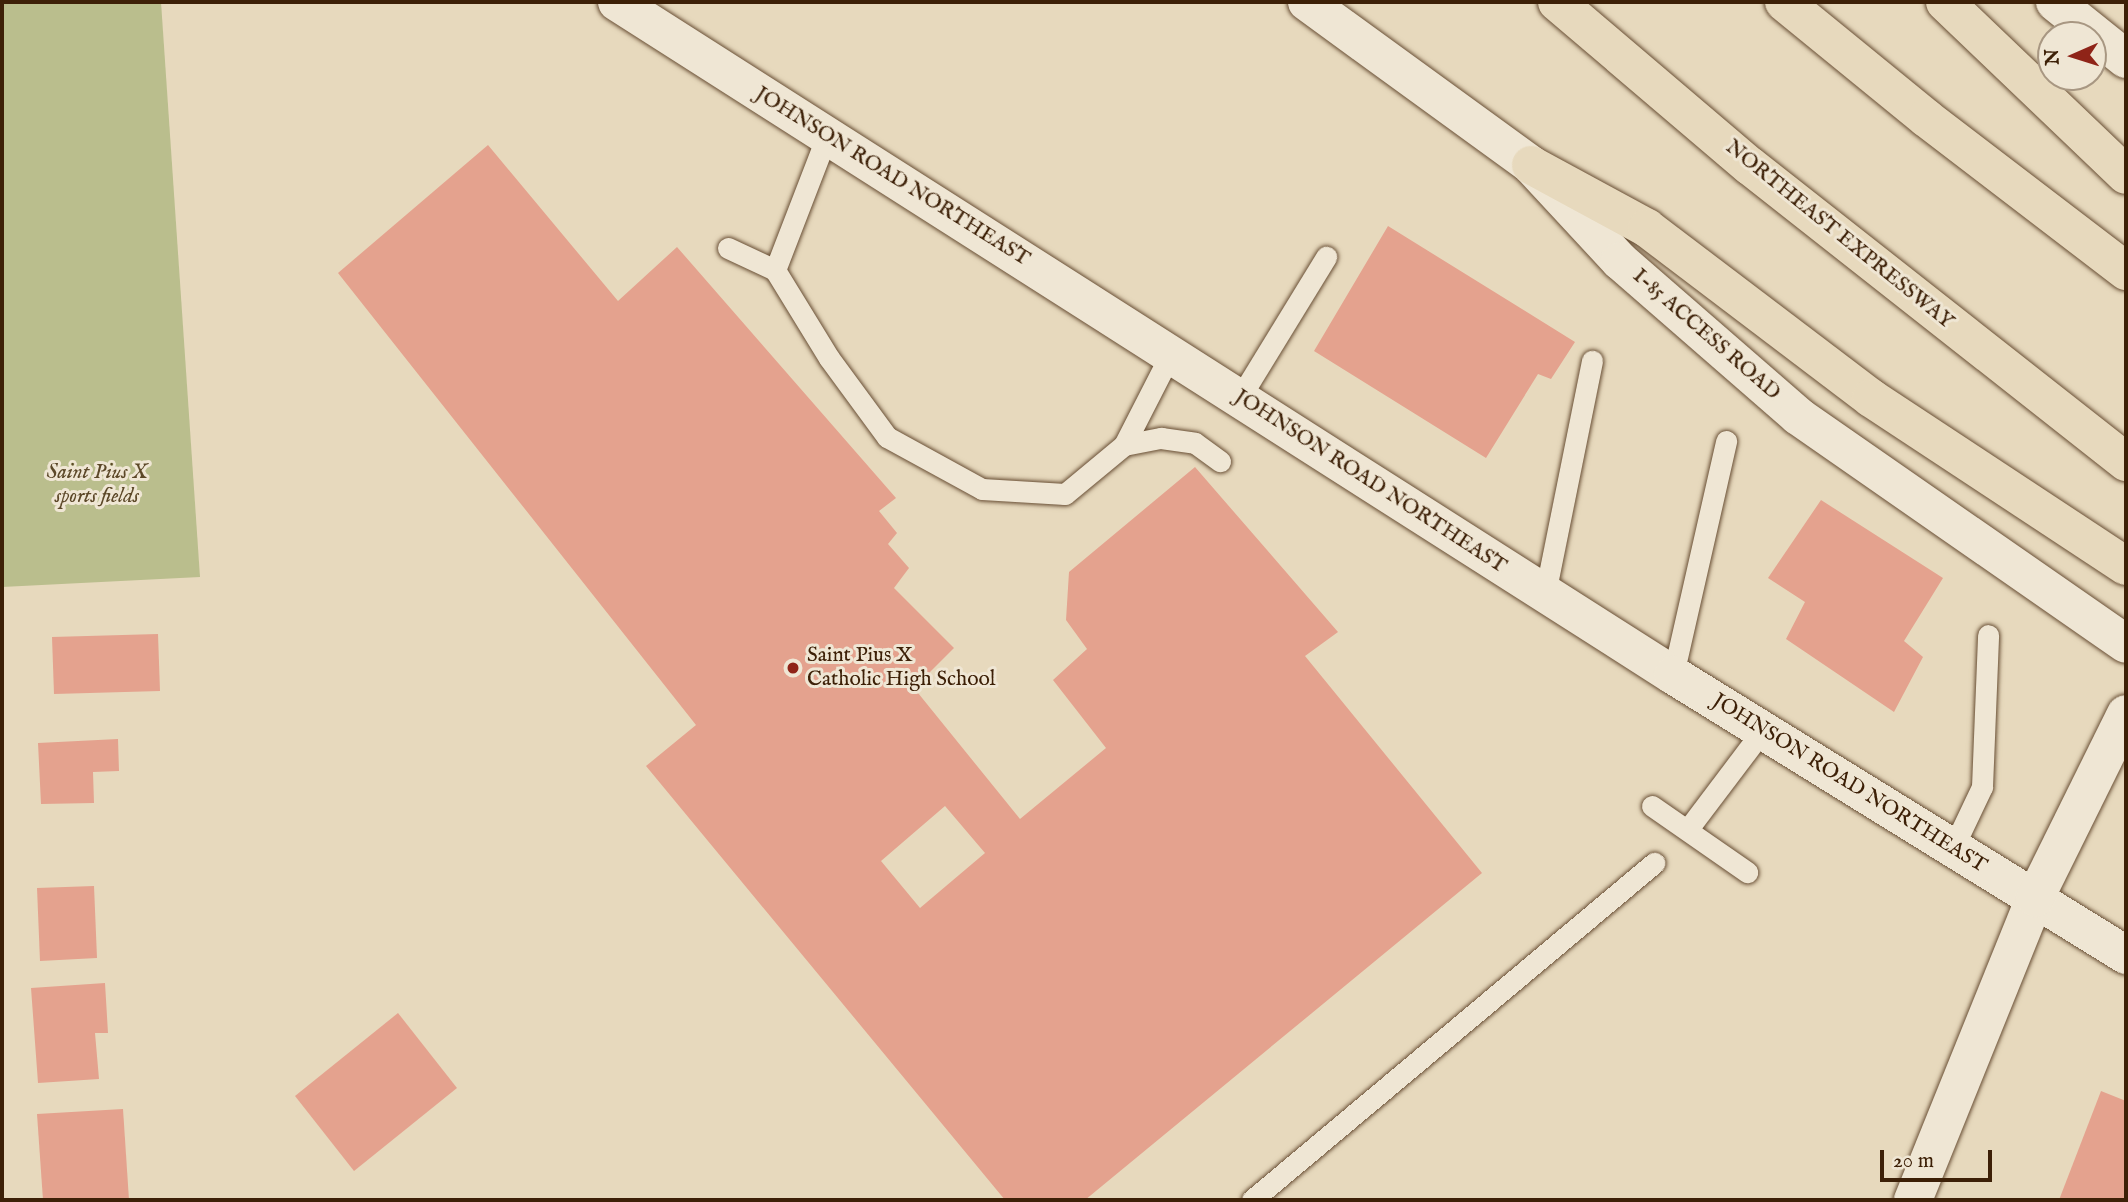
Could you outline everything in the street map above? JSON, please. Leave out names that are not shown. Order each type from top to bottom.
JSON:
[{"type":"highway","name":"NORTHEAST EXPRESSWAY","points":[[1557,2],[1750,166],[2126,462]]},
{"type":"highway","points":[[1784,2],[1926,118],[2126,271]]},
{"type":"highway","points":[[1945,2],[2126,175]]},
{"type":"highway","points":[[1531,165],[1647,228],[1871,398],[2126,566]]},
{"type":"street","name":"JOHNSON ROAD NORTHEAST","points":[[617,2],[826,138],[1171,353],[1673,675],[2126,955]]},
{"type":"street","name":"I-85 ACCESS ROAD","points":[[1307,2],[1531,165],[1620,261],[1798,416],[2126,644]]},
{"type":"street","points":[[2065,6],[2126,59]]},
{"type":"street","points":[[1913,1200],[2035,898],[2126,714]]},
{"type":"lane","points":[[775,270],[826,138]]},
{"type":"lane","points":[[728,248],[775,270],[830,358],[887,437],[982,489],[1065,494],[1124,445],[1171,353]]},
{"type":"lane","points":[[1239,399],[1326,257]]},
{"type":"lane","points":[[1545,594],[1592,361]]},
{"type":"lane","points":[[1124,445],[1161,438],[1195,443],[1220,461]]},
{"type":"lane","points":[[1673,675],[1726,441]]},
{"type":"lane","points":[[1953,848],[1982,788],[1988,635]]},
{"type":"lane","points":[[1688,829],[1762,731]]},
{"type":"lane","points":[[1652,806],[1747,872]]},
{"type":"lane","points":[[1252,1200],[1654,863]]},
{"type":"green space","name":"Saint Pius X sports fields","points":[[2,2],[161,2],[200,577],[2,587]]},
{"type":"building","name":"Saint Pius X Catholic High School","points":[[488,145],[618,301],[677,247],[896,498],[879,511],[897,533],[888,544],[909,568],[894,588],[954,648],[914,688],[1020,819],[1106,748],[1053,680],[1087,649],[1066,620],[1069,572],[1195,467],[1338,632],[1305,656],[1482,873],[1085,1200],[1005,1200],[646,766],[696,725],[338,273]],"holes":[[[945,806],[985,853],[920,908],[881,861]]]},
{"type":"building","points":[[1388,226],[1575,342],[1551,379],[1538,374],[1486,458],[1314,351]]},
{"type":"building","points":[[1821,500],[1943,578],[1904,641],[1923,657],[1894,712],[1786,639],[1805,602],[1768,578]]},
{"type":"building","points":[[158,634],[160,691],[54,694],[52,637]]},
{"type":"building","points":[[118,739],[119,771],[93,772],[94,803],[41,804],[38,743]]},
{"type":"building","points":[[94,886],[97,958],[40,961],[37,888]]},
{"type":"building","points":[[105,983],[108,1033],[95,1033],[99,1079],[38,1083],[31,988]]},
{"type":"building","points":[[398,1013],[457,1088],[354,1171],[295,1096]]},
{"type":"building","points":[[2101,1091],[2126,1101],[2124,1200],[2059,1200]]},
{"type":"building","points":[[123,1109],[129,1200],[43,1200],[37,1114]]},
{"type":"place","name":"Saint Pius X Catholic High School","points":[[793,668]]}]
